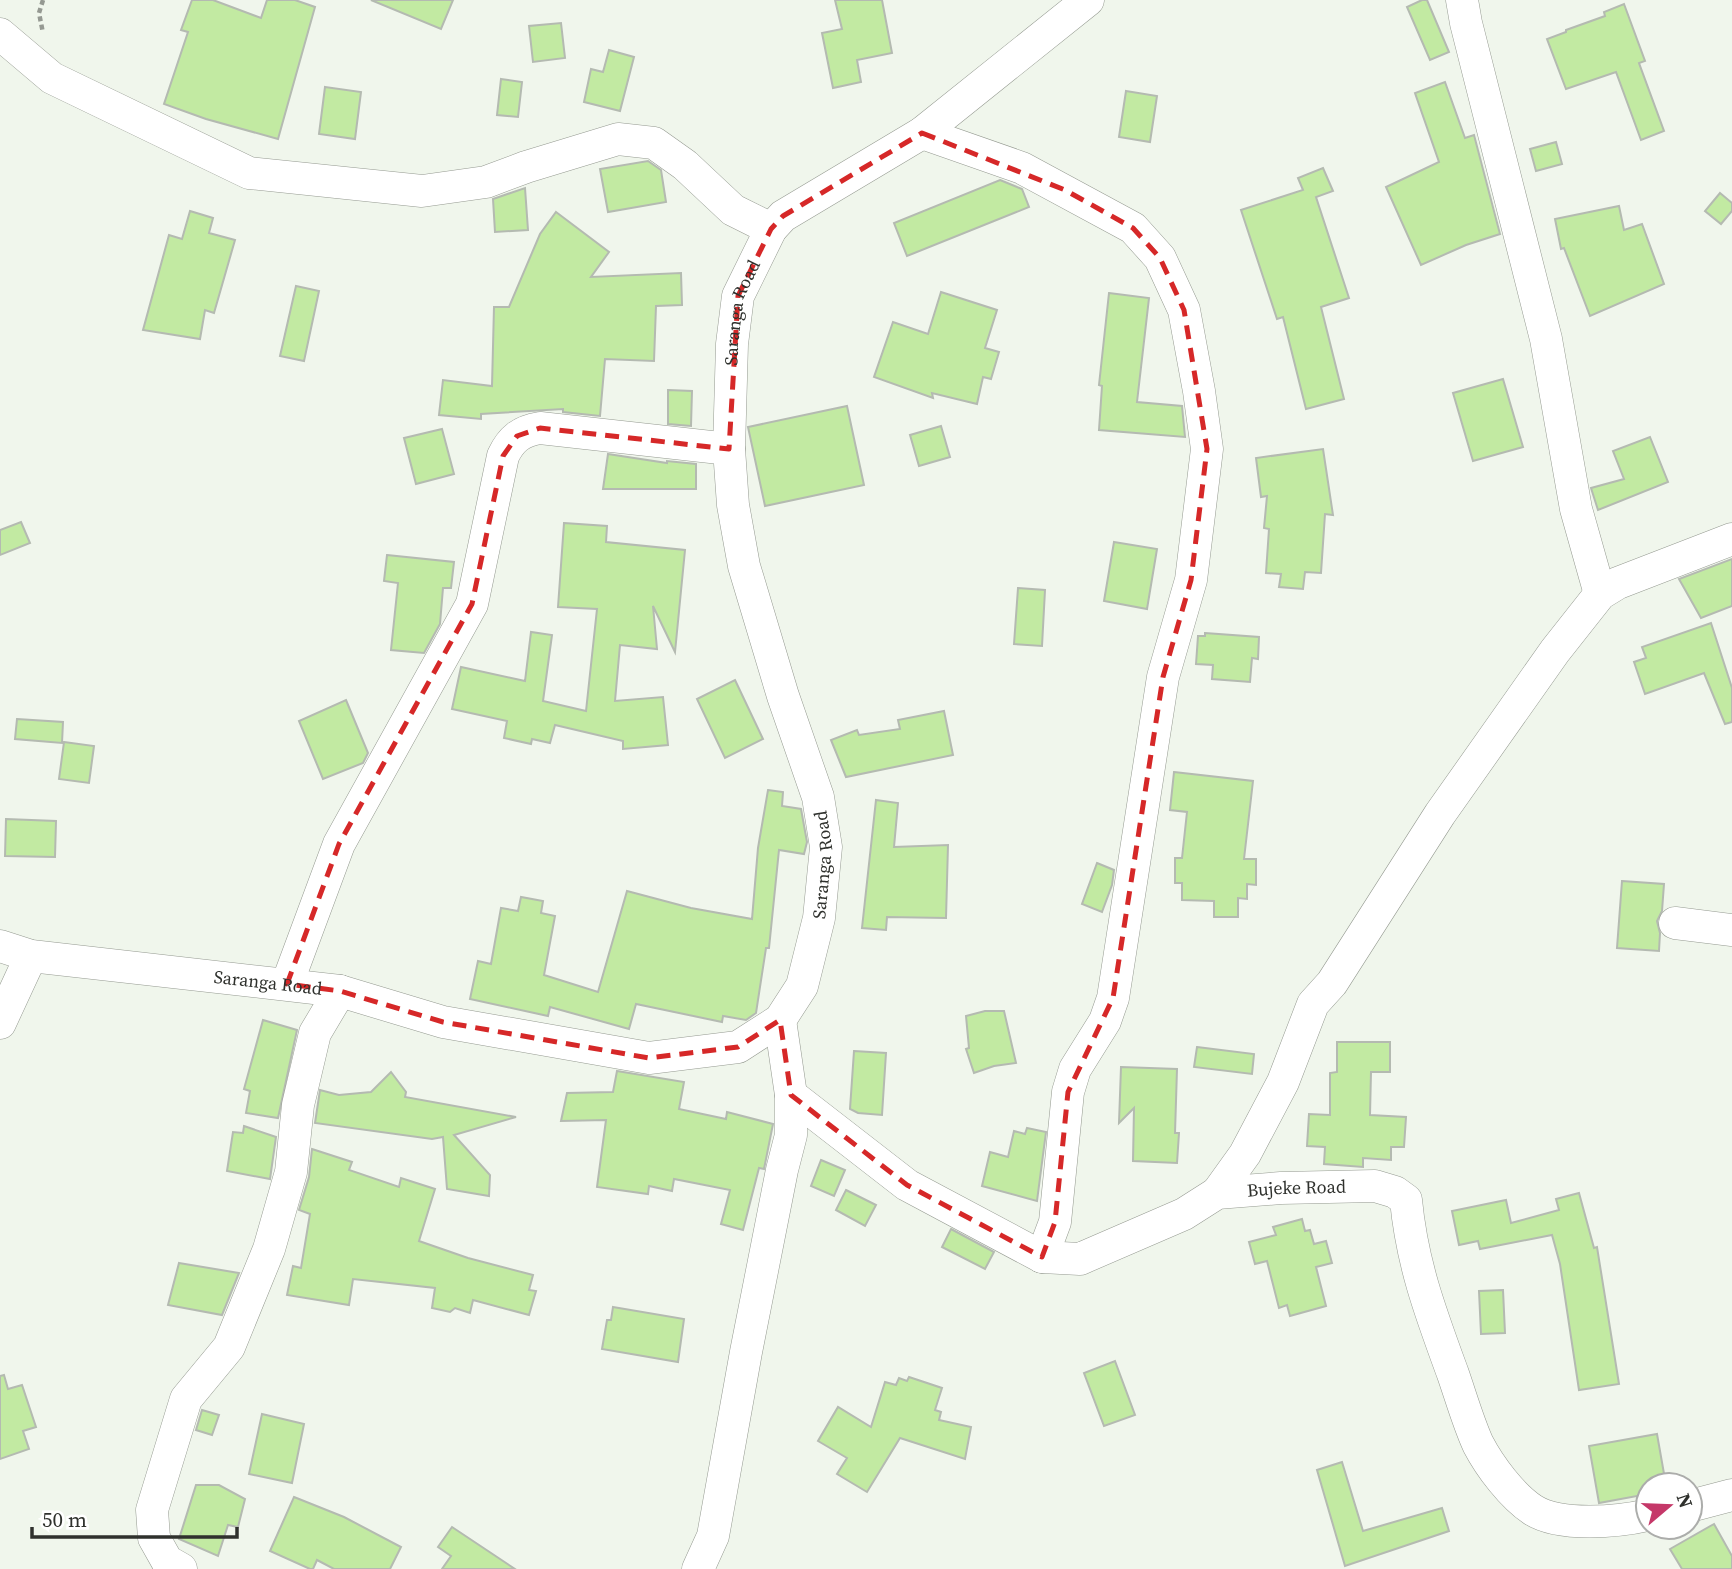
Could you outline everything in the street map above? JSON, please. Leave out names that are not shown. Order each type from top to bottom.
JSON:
[{"type":"street","name":"Saranga Road","points":[[0,946],[31,956],[340,991],[443,1022],[649,1058],[738,1047],[780,1020],[803,986],[819,918],[826,847],[818,797],[744,566],[733,505],[729,449],[732,344],[738,296],[771,229],[783,216],[922,133],[1088,0]]},
{"type":"street","points":[[1462,0],[1546,339],[1576,509],[1600,594]]},
{"type":"street","points":[[0,34],[52,78],[249,173],[422,191],[486,182],[618,139],[654,143],[685,165],[733,210],[771,229]]},
{"type":"street","points":[[922,133],[1022,168],[1065,190],[1133,228],[1160,258],[1184,310],[1199,391],[1206,449],[1191,580],[1163,677],[1112,998],[1105,1021],[1075,1069],[1068,1092],[1055,1222],[1042,1257]]},
{"type":"street","points":[[287,984],[339,844],[472,604],[503,456],[509,445],[527,430],[540,428],[729,449]]},
{"type":"street","points":[[1217,1193],[1245,1154],[1283,1082],[1313,1004],[1332,983],[1440,814],[1555,651],[1600,594],[1618,583],[1732,539]]},
{"type":"street","points":[[1675,923],[1732,929]]},
{"type":"street","points":[[0,1023],[31,956]]},
{"type":"street","points":[[181,1569],[167,1561],[155,1538],[152,1510],[186,1399],[229,1347],[269,1249],[291,1172],[298,1105],[315,1033],[340,991]]},
{"type":"street","points":[[698,1569],[713,1536],[746,1352],[791,1135],[790,1095],[780,1020]]},
{"type":"street","name":"Bujeke Road","points":[[790,1095],[907,1185],[1042,1257],[1080,1259],[1184,1214],[1217,1193],[1281,1188],[1375,1186],[1395,1192],[1406,1200],[1413,1255],[1430,1311],[1479,1445],[1497,1472],[1534,1511],[1559,1519],[1619,1522],[1634,1519]]},
{"type":"street","points":[[1704,1502],[1732,1495]]},
{"type":"highlighted area","points":[[922,133],[1065,190],[1133,228],[1160,258],[1184,310],[1207,449],[1191,580],[1163,677],[1113,998],[1068,1092],[1055,1222],[1042,1257],[907,1185],[791,1095],[780,1020],[738,1047],[649,1058],[443,1022],[340,991],[287,984],[339,844],[472,604],[503,456],[517,436],[540,428],[729,449],[738,296],[771,229],[783,216]]},
{"type":"building","points":[[192,0],[213,0],[261,18],[267,0],[295,0],[315,7],[278,139],[164,104],[188,32],[181,30]]},
{"type":"building","points":[[371,0],[453,0],[441,29]]},
{"type":"building","points":[[835,0],[882,0],[892,53],[857,60],[861,82],[833,88],[822,33],[842,29]]},
{"type":"building","points":[[1427,0],[1449,52],[1430,60],[1407,7]]},
{"type":"building","points":[[1624,4],[1645,61],[1639,63],[1664,131],[1641,140],[1616,72],[1566,89],[1547,39],[1605,16],[1604,12]]},
{"type":"building","points":[[561,23],[565,58],[533,62],[529,26]]},
{"type":"building","points":[[609,50],[634,57],[620,111],[584,102],[591,69],[603,72]]},
{"type":"building","points":[[501,79],[522,82],[518,117],[497,115]]},
{"type":"building","points":[[1445,82],[1465,138],[1474,135],[1500,234],[1466,245],[1421,265],[1386,187],[1439,162],[1415,93]]},
{"type":"building","points":[[325,87],[361,92],[355,139],[319,134]]},
{"type":"building","points":[[1126,91],[1157,96],[1150,142],[1119,137]]},
{"type":"building","points":[[1556,142],[1562,164],[1536,171],[1530,149]]},
{"type":"building","points":[[648,161],[661,170],[666,202],[608,212],[600,169]]},
{"type":"building","points":[[1323,168],[1333,191],[1316,197],[1349,298],[1321,307],[1344,399],[1306,409],[1283,317],[1277,319],[1241,210],[1303,190],[1298,178]]},
{"type":"building","points":[[1000,180],[1022,189],[1029,207],[907,256],[894,223]]},
{"type":"building","points":[[525,188],[528,230],[495,232],[493,199]]},
{"type":"building","points":[[1720,193],[1732,203],[1732,211],[1721,224],[1705,211]]},
{"type":"building","points":[[1619,206],[1624,230],[1642,224],[1664,284],[1590,316],[1564,248],[1561,249],[1555,219]]},
{"type":"building","points":[[190,211],[213,218],[209,233],[235,240],[214,313],[205,310],[200,339],[143,330],[169,235],[182,239]]},
{"type":"building","points":[[556,212],[609,252],[591,277],[681,273],[682,305],[656,306],[654,361],[605,359],[600,416],[563,412],[563,409],[481,414],[481,419],[439,415],[443,380],[492,386],[494,307],[509,307],[540,234]]},
{"type":"building","points":[[296,286],[319,291],[304,361],[280,356]]},
{"type":"building","points":[[941,292],[997,310],[985,348],[999,352],[991,379],[983,377],[977,404],[932,393],[933,398],[874,377],[893,322],[928,334]]},
{"type":"building","points":[[1109,293],[1149,298],[1137,402],[1182,406],[1185,437],[1099,430],[1102,386],[1099,385]]},
{"type":"building","points":[[1503,379],[1523,447],[1473,461],[1453,393]]},
{"type":"building","points":[[668,390],[692,391],[691,426],[668,424]]},
{"type":"building","points":[[847,406],[864,485],[765,506],[748,427]]},
{"type":"building","points":[[941,426],[950,457],[919,466],[910,435]]},
{"type":"building","points":[[442,429],[454,474],[416,484],[404,438]]},
{"type":"building","points":[[1650,437],[1668,482],[1598,510],[1591,488],[1624,479],[1613,451]]},
{"type":"building","points":[[1323,449],[1333,515],[1325,514],[1321,573],[1305,572],[1303,589],[1279,587],[1281,574],[1266,573],[1269,529],[1264,528],[1267,496],[1261,497],[1256,458]]},
{"type":"building","points":[[608,454],[667,463],[696,464],[696,489],[603,489]]},
{"type":"building","points":[[21,522],[30,543],[0,555],[0,530]]},
{"type":"building","points":[[564,523],[607,526],[606,542],[685,550],[675,652],[653,606],[657,649],[620,645],[615,701],[663,697],[668,745],[623,749],[623,741],[555,725],[550,743],[532,739],[531,744],[504,738],[507,721],[452,709],[461,667],[525,681],[531,632],[552,635],[543,701],[586,711],[597,609],[558,607]]},
{"type":"building","points":[[1114,542],[1157,549],[1147,609],[1104,601]]},
{"type":"building","points":[[387,555],[454,562],[451,588],[443,588],[440,624],[424,653],[391,650],[398,583],[384,581]]},
{"type":"building","points":[[1732,559],[1732,606],[1701,618],[1679,579]]},
{"type":"building","points":[[1018,588],[1045,590],[1042,646],[1014,644]]},
{"type":"building","points":[[1711,623],[1732,688],[1732,722],[1725,724],[1704,673],[1645,694],[1634,662],[1646,658],[1642,647]]},
{"type":"building","points":[[1205,633],[1259,637],[1258,659],[1252,658],[1250,682],[1212,679],[1213,665],[1196,664],[1198,636],[1205,636]]},
{"type":"building","points":[[735,680],[763,739],[725,758],[697,699]]},
{"type":"building","points":[[346,700],[368,753],[363,763],[323,779],[299,721]]},
{"type":"building","points":[[944,711],[953,755],[846,777],[831,740],[857,730],[859,735],[900,729],[898,720]]},
{"type":"building","points":[[17,719],[63,722],[62,743],[15,739]]},
{"type":"building","points":[[64,742],[94,746],[89,783],[59,779]]},
{"type":"building","points":[[1174,772],[1253,781],[1244,859],[1256,859],[1256,885],[1247,884],[1247,899],[1238,898],[1238,917],[1214,917],[1214,901],[1182,900],[1182,883],[1175,883],[1175,858],[1182,858],[1187,812],[1170,810]]},
{"type":"building","points":[[768,790],[783,792],[782,806],[801,809],[807,842],[804,854],[779,850],[769,948],[766,948],[756,1013],[746,1020],[723,1016],[722,1022],[636,1004],[629,1029],[550,1007],[548,1016],[470,999],[478,961],[491,964],[501,908],[518,911],[521,897],[543,901],[541,913],[555,916],[544,975],[598,992],[627,891],[691,908],[752,919],[758,848]]},
{"type":"building","points":[[876,800],[898,803],[894,847],[948,845],[946,918],[887,917],[886,930],[862,928]]},
{"type":"building","points":[[6,819],[56,821],[55,857],[5,856]]},
{"type":"building","points":[[1097,863],[1114,870],[1112,885],[1102,912],[1082,904]]},
{"type":"building","points":[[1622,881],[1664,884],[1662,911],[1657,921],[1660,933],[1659,951],[1617,948]]},
{"type":"building","points":[[985,1011],[1004,1011],[1016,1063],[994,1066],[974,1073],[966,1049],[969,1048],[966,1016]]},
{"type":"building","points":[[263,1020],[297,1030],[278,1118],[246,1113],[250,1091],[244,1089]]},
{"type":"building","points":[[1337,1042],[1390,1042],[1390,1072],[1371,1072],[1370,1115],[1406,1117],[1404,1147],[1391,1147],[1391,1160],[1363,1158],[1363,1167],[1324,1164],[1325,1147],[1307,1146],[1309,1114],[1330,1115],[1330,1073],[1337,1072]]},
{"type":"building","points":[[1197,1047],[1254,1054],[1252,1074],[1194,1067]]},
{"type":"building","points":[[854,1051],[886,1053],[882,1115],[858,1113],[850,1109]]},
{"type":"building","points":[[1121,1067],[1177,1069],[1177,1163],[1133,1161],[1134,1108],[1119,1123]]},
{"type":"building","points":[[617,1071],[684,1082],[679,1109],[726,1119],[727,1112],[773,1124],[764,1169],[759,1168],[743,1230],[721,1224],[730,1190],[674,1179],[672,1191],[649,1186],[648,1194],[597,1187],[606,1120],[561,1121],[567,1093],[613,1092]]},
{"type":"building","points":[[391,1072],[406,1092],[405,1097],[516,1117],[454,1135],[490,1175],[489,1196],[447,1189],[443,1137],[432,1139],[315,1123],[320,1090],[339,1095],[371,1092]]},
{"type":"building","points":[[244,1126],[276,1137],[270,1179],[227,1171],[233,1132],[243,1133]]},
{"type":"building","points":[[1027,1128],[1046,1132],[1037,1201],[982,1186],[990,1152],[1008,1157],[1014,1131],[1025,1134]]},
{"type":"building","points":[[312,1149],[352,1162],[349,1170],[399,1187],[401,1178],[435,1189],[419,1241],[468,1258],[533,1275],[529,1290],[536,1291],[529,1315],[473,1300],[470,1313],[455,1308],[450,1312],[432,1308],[435,1288],[353,1279],[349,1305],[287,1295],[293,1266],[301,1268],[310,1214],[299,1210],[309,1177]]},
{"type":"building","points":[[821,1160],[845,1170],[834,1196],[811,1186]]},
{"type":"building","points":[[846,1190],[876,1205],[865,1226],[836,1210]]},
{"type":"building","points":[[1579,1193],[1594,1248],[1597,1247],[1619,1384],[1579,1390],[1560,1264],[1552,1235],[1480,1249],[1478,1241],[1459,1245],[1452,1211],[1506,1200],[1511,1223],[1559,1210],[1556,1199]]},
{"type":"building","points":[[1302,1219],[1305,1231],[1310,1230],[1314,1244],[1326,1241],[1332,1263],[1316,1267],[1326,1306],[1290,1316],[1287,1305],[1279,1308],[1267,1261],[1255,1264],[1249,1242],[1276,1235],[1273,1227]]},
{"type":"building","points":[[951,1229],[994,1252],[985,1269],[942,1247]]},
{"type":"building","points":[[179,1263],[239,1273],[222,1315],[168,1305]]},
{"type":"building","points":[[1503,1290],[1505,1333],[1481,1334],[1479,1291]]},
{"type":"building","points":[[613,1307],[684,1319],[678,1362],[602,1349],[607,1320],[611,1320]]},
{"type":"building","points":[[1115,1361],[1135,1415],[1104,1426],[1084,1373]]},
{"type":"building","points":[[4,1375],[8,1389],[22,1385],[36,1427],[23,1431],[29,1449],[0,1459],[0,1376]]},
{"type":"building","points":[[909,1377],[942,1388],[935,1410],[941,1412],[939,1420],[971,1427],[965,1459],[900,1438],[867,1492],[837,1474],[847,1458],[818,1441],[838,1407],[871,1427],[885,1382],[896,1385],[899,1378],[907,1381]]},
{"type":"building","points":[[202,1410],[219,1415],[212,1435],[196,1430]]},
{"type":"building","points":[[262,1414],[304,1424],[292,1483],[249,1474]]},
{"type":"building","points":[[1657,1434],[1664,1471],[1634,1471],[1634,1497],[1599,1503],[1589,1446]]},
{"type":"building","points":[[1342,1462],[1363,1531],[1442,1508],[1449,1531],[1345,1566],[1317,1470]]},
{"type":"building","points":[[196,1485],[219,1485],[245,1499],[238,1527],[228,1525],[218,1556],[179,1539]]},
{"type":"building","points":[[294,1497],[344,1517],[401,1547],[390,1569],[334,1569],[317,1560],[313,1569],[310,1569],[270,1551]]},
{"type":"building","points":[[1714,1524],[1732,1556],[1732,1569],[1682,1569],[1670,1549],[1684,1541],[1704,1541],[1704,1530]]},
{"type":"building","points":[[452,1527],[515,1569],[442,1569],[451,1556],[438,1547]]}]
